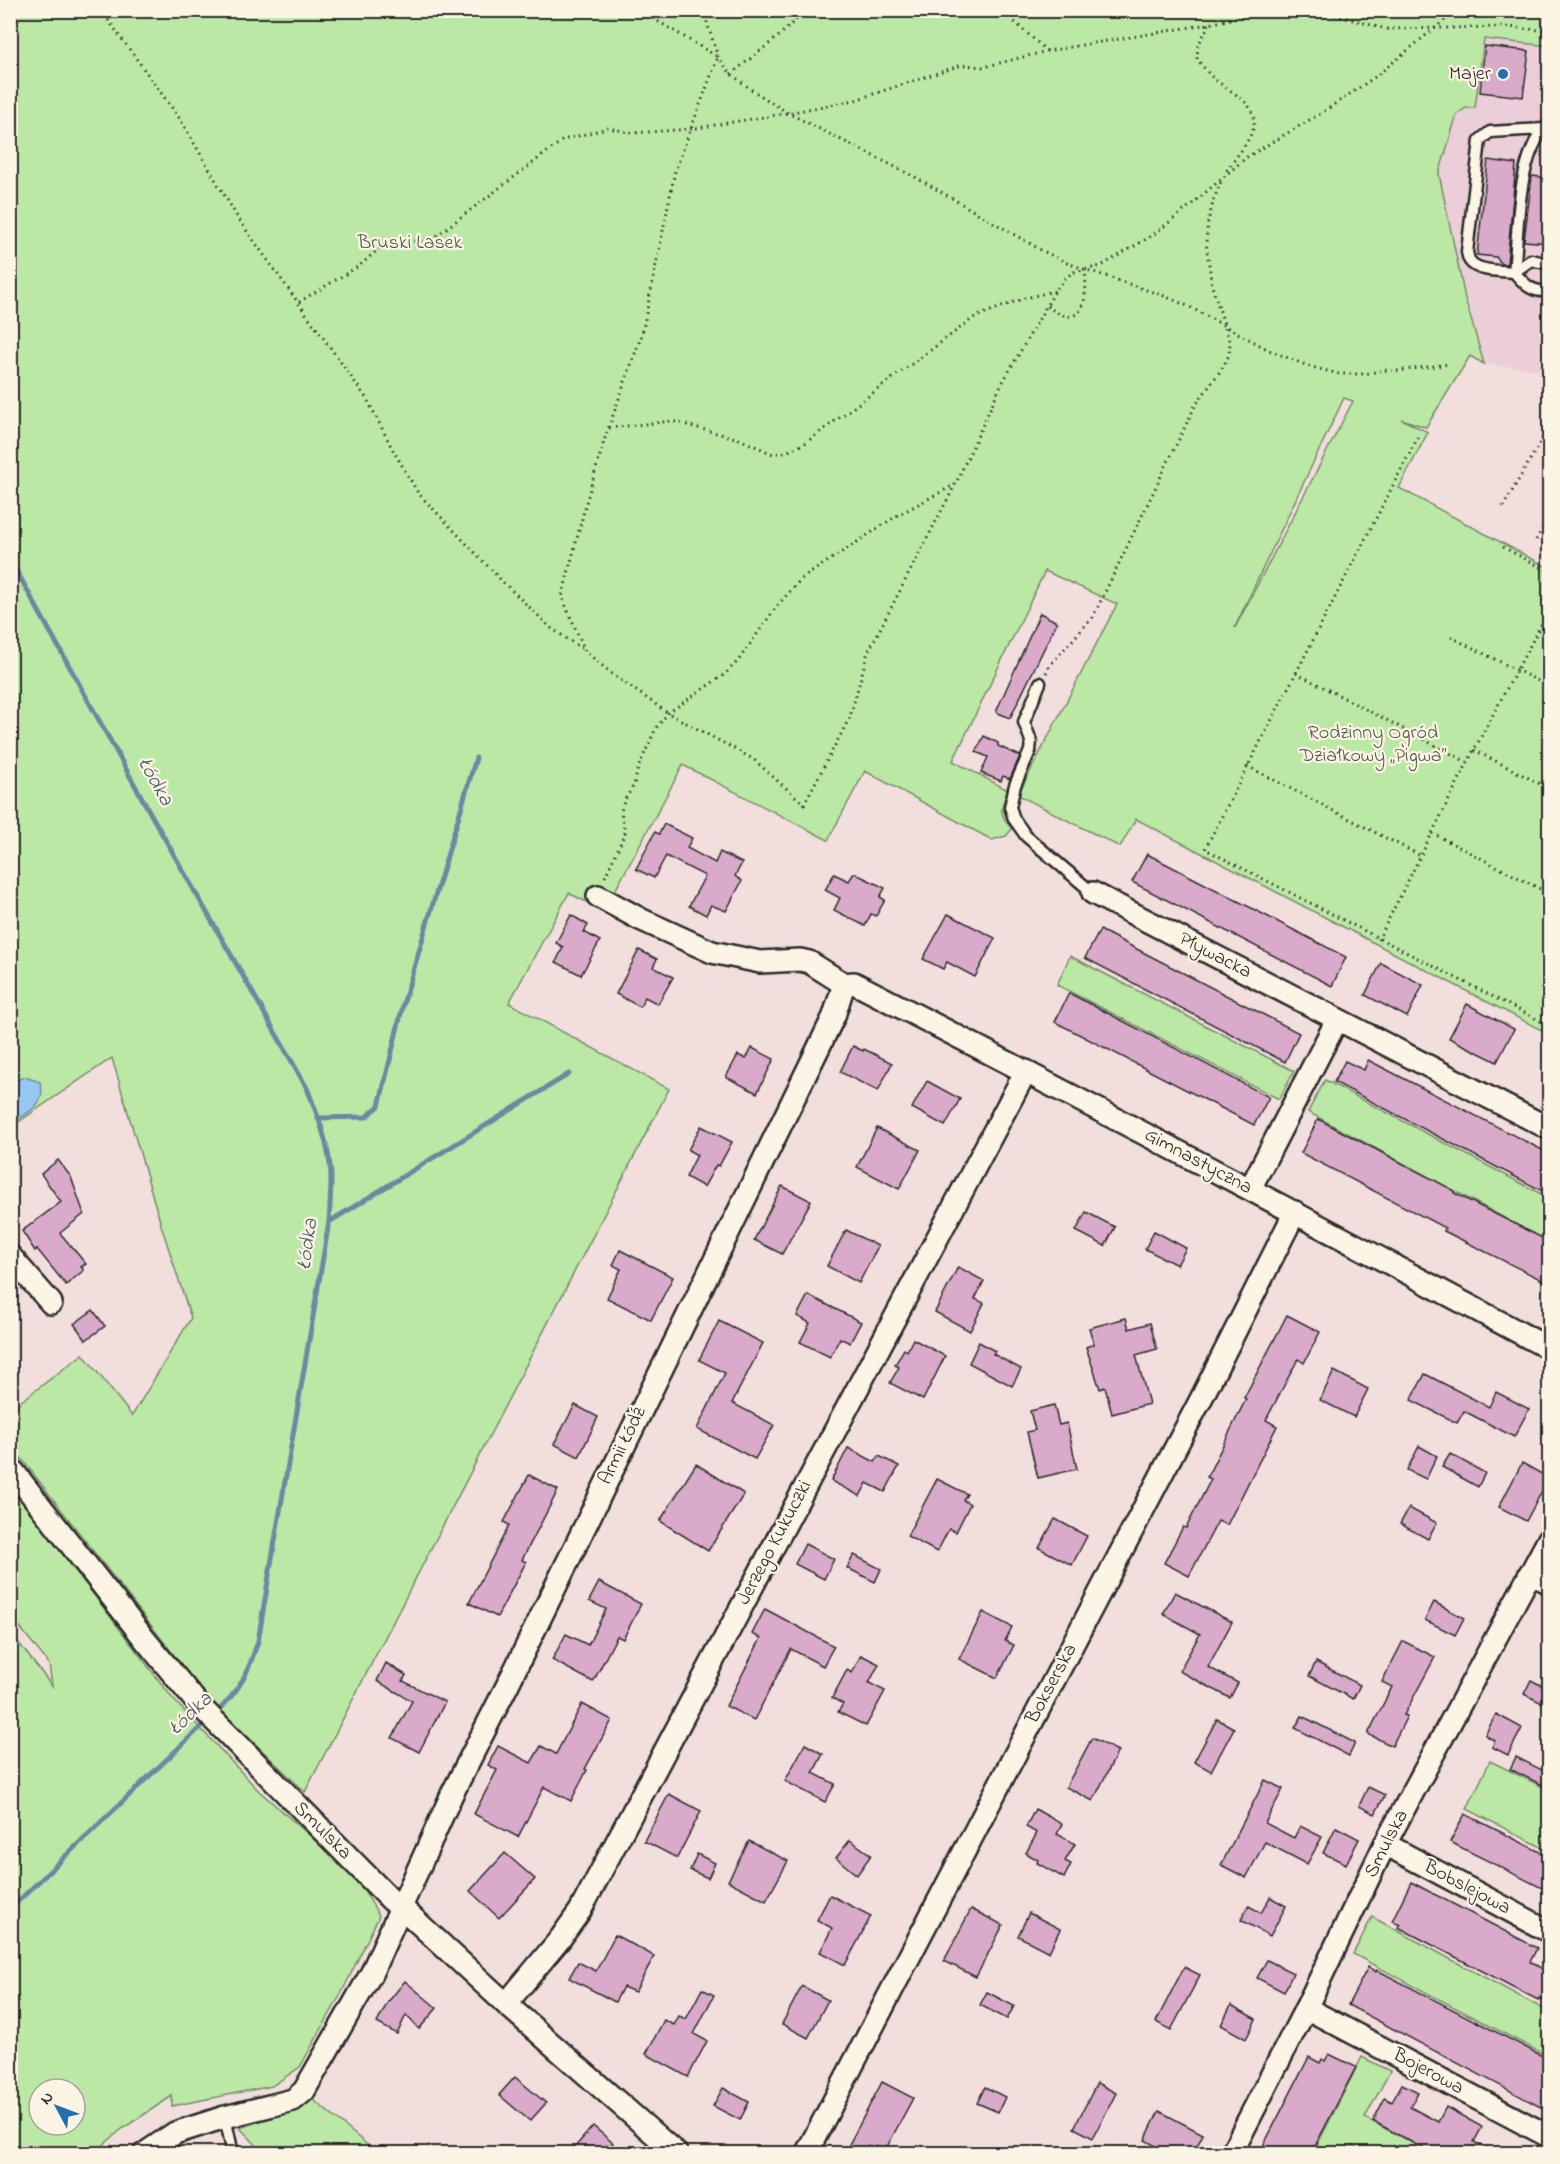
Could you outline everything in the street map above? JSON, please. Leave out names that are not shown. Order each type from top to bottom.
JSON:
[{"type":"street","name":"Pływacka","points":[[1093,893],[1550,1130]]},
{"type":"street","name":"Gimnastyczna","points":[[598,896],[640,919],[712,952],[760,962],[800,960],[809,962],[844,984],[854,983],[1026,1071],[1550,1349]]},
{"type":"street","name":"Armii Łódź","points":[[144,2154],[175,2133],[225,2117],[293,2100],[304,2091],[371,1974],[452,1794],[834,1016],[844,984]]},
{"type":"street","points":[[1250,1189],[1337,1020]]},
{"type":"street","name":"Jerzego Kukuczki","points":[[506,2004],[580,1911],[1026,1071]]},
{"type":"street","name":"Bokserska","points":[[806,2154],[1201,1399],[1294,1212]]},
{"type":"street","points":[[10,1256],[51,1303]]},
{"type":"street","name":"Smulska","points":[[10,1467],[146,1641],[198,1704],[226,1733],[391,1900],[677,2154]]},
{"type":"street","name":"Smulska","points":[[1231,2154],[1306,2008],[1385,1845],[1550,1537]]},
{"type":"street","points":[[1530,1573],[1550,1583]]},
{"type":"street","name":"Bobslejowa","points":[[1385,1845],[1550,1932]]},
{"type":"street","name":"Bojerowa","points":[[1306,2008],[1550,2137]]},
{"type":"lane","points":[[1546,126],[1490,132],[1480,140],[1467,252],[1470,262],[1477,267],[1514,272],[1527,288],[1541,292],[1550,291]]},
{"type":"lane","points":[[1514,272],[1520,206],[1530,152],[1546,126]]},
{"type":"lane","points":[[1514,272],[1530,260],[1550,264]]},
{"type":"lane","points":[[1040,682],[1024,722],[1031,741],[1030,751],[1015,784],[1010,807],[1014,819],[1026,837],[1093,893]]},
{"type":"lane","points":[[225,2117],[233,2154]]},
{"type":"path","points":[[101,10],[180,119],[239,220],[367,399],[418,493],[504,583],[551,628],[668,713],[753,759],[804,804],[850,717],[868,652],[956,483],[999,387],[1055,291],[1065,278],[1074,272],[1101,266],[1153,235],[1247,157],[1323,112],[1375,77],[1456,10]]},
{"type":"path","points":[[644,10],[654,19],[718,57]]},
{"type":"path","points":[[703,10],[718,57],[731,74],[752,90],[788,113],[937,189],[1041,250],[1085,270],[1164,296],[1269,350],[1308,366],[1339,374],[1365,374],[1383,370],[1449,364]]},
{"type":"path","points":[[731,74],[779,36],[806,10]]},
{"type":"path","points":[[1001,10],[1047,51]]},
{"type":"path","points":[[299,302],[359,266],[380,248],[404,242],[432,239],[562,140],[608,128],[634,133],[691,129],[788,113],[855,100],[962,65],[984,67],[1047,51],[1209,24],[1271,10]]},
{"type":"path","points":[[1317,10],[1386,30],[1508,27],[1550,31]]},
{"type":"path","points":[[1040,682],[1050,665],[1093,618],[1195,406],[1229,355],[1230,343],[1212,286],[1206,243],[1208,220],[1224,176],[1252,131],[1255,120],[1246,102],[1212,77],[1197,59],[1198,46],[1209,24]]},
{"type":"path","points":[[585,651],[562,597],[586,503],[642,334],[675,171],[718,57]]},
{"type":"path","points":[[1047,306],[1057,313],[1068,316],[1078,314],[1087,294],[1085,270]]},
{"type":"path","points":[[609,428],[672,421],[738,439],[773,454],[786,452],[804,444],[975,317],[1025,298],[1055,291]]},
{"type":"path","points":[[1503,507],[1550,425]]},
{"type":"path","points":[[1418,437],[1205,849],[1378,940],[1550,1026]]},
{"type":"path","points":[[598,896],[625,833],[621,810],[624,801],[634,785],[638,768],[656,728],[668,713],[725,674],[738,661],[777,606],[801,579],[898,515],[956,483]]},
{"type":"path","points":[[1536,540],[1550,515]]},
{"type":"path","points":[[1503,548],[1550,572]]},
{"type":"path","points":[[1378,940],[1474,750],[1550,608]]},
{"type":"path","points":[[1451,638],[1550,687]]},
{"type":"path","points":[[1296,673],[1468,763]]},
{"type":"path","points":[[1474,750],[1550,789]]},
{"type":"path","points":[[1247,766],[1421,856]]},
{"type":"path","points":[[1432,833],[1550,894]]},
{"type":"shaded area","points":[[1480,36],[1549,45],[1549,371],[1484,364],[1457,262],[1439,174]]},
{"type":"green space","points":[[11,11],[1549,11],[1549,46],[1484,39],[1475,108],[1466,108],[1457,114],[1439,174],[1465,298],[1484,364],[1470,356],[1426,427],[1401,419],[1428,432],[1399,488],[1549,568],[1549,1034],[1136,819],[1120,847],[1018,795],[1117,604],[1045,571],[953,761],[1008,790],[1003,802],[1002,815],[1012,829],[1006,836],[992,840],[865,771],[828,840],[683,765],[604,911],[569,893],[509,1003],[669,1089],[305,1792],[205,1695],[11,1445],[11,1409],[83,1354],[132,1416],[191,1318],[112,1058],[11,1127]],"holes":[[[1344,398],[1353,401],[1235,628]]]},
{"type":"green space","points":[[1070,956],[1294,1071],[1279,1099],[1057,985]]},
{"type":"green space","points":[[1325,1080],[1549,1198],[1549,1242],[1308,1112]]},
{"type":"green space","points":[[10,1485],[173,1699],[259,1791],[343,1865],[364,1890],[379,1916],[341,1994],[300,2067],[272,2086],[172,2106],[172,2096],[122,2129],[94,2153],[11,2153],[11,1633],[52,1686],[49,1664],[11,1616]]},
{"type":"green space","points":[[1490,1761],[1549,1790],[1549,1851],[1467,1809]]},
{"type":"green space","points":[[1372,1917],[1549,2012],[1549,2057],[1353,1954]]},
{"type":"green space","points":[[1362,2057],[1390,2071],[1365,2118],[1431,2153],[1366,2153],[1352,2146],[1347,2153],[1313,2153]]},
{"type":"green space","points":[[310,2097],[377,2153],[264,2153],[240,2128],[286,2112]]},
{"type":"water","points":[[25,1077],[40,1082],[41,1096],[30,1112],[11,1123],[11,1082]]},
{"type":"building","points":[[1485,46],[1529,51],[1523,97],[1480,92]]},
{"type":"building","points":[[1488,160],[1516,164],[1507,264],[1502,264],[1496,257],[1477,255]]},
{"type":"building","points":[[1532,176],[1550,178],[1550,243],[1524,241]]},
{"type":"building","points":[[1040,613],[1057,622],[1010,718],[996,712]]},
{"type":"building","points":[[984,736],[998,743],[998,746],[1020,756],[1010,779],[1003,776],[1001,781],[981,773],[988,757],[976,752]]},
{"type":"building","points":[[664,824],[692,838],[687,848],[715,863],[720,852],[742,863],[735,876],[742,881],[726,911],[711,905],[706,915],[689,906],[705,876],[666,856],[654,878],[636,869],[655,832],[659,834]]},
{"type":"building","points":[[1147,854],[1346,957],[1332,986],[1132,882]]},
{"type":"building","points":[[854,873],[885,888],[880,897],[885,900],[876,916],[871,914],[865,926],[834,910],[840,898],[825,890],[834,874],[849,881]]},
{"type":"building","points":[[948,914],[995,938],[975,977],[947,962],[943,969],[923,959]]},
{"type":"building","points":[[571,915],[588,925],[584,932],[600,941],[581,975],[556,962],[563,947],[556,943]]},
{"type":"building","points":[[1100,930],[1299,1033],[1285,1062],[1085,958]]},
{"type":"building","points":[[639,950],[657,959],[653,967],[673,977],[658,1004],[645,997],[640,1007],[616,994]]},
{"type":"building","points":[[1381,963],[1423,985],[1407,1017],[1365,995]]},
{"type":"building","points":[[1069,993],[1269,1097],[1254,1125],[1055,1022]]},
{"type":"building","points":[[1467,1004],[1514,1029],[1497,1062],[1449,1038]]},
{"type":"building","points":[[853,1046],[892,1063],[878,1091],[840,1072]]},
{"type":"building","points":[[752,1048],[774,1059],[757,1093],[726,1077],[738,1055],[746,1059]]},
{"type":"building","points":[[1368,1060],[1550,1154],[1550,1195],[1334,1082],[1345,1061],[1364,1070]]},
{"type":"building","points":[[927,1081],[960,1099],[945,1126],[912,1108]]},
{"type":"building","points":[[1318,1119],[1550,1242],[1550,1284],[1444,1231],[1445,1228],[1301,1153]]},
{"type":"building","points":[[701,1126],[732,1142],[704,1187],[686,1177],[697,1155],[688,1150]]},
{"type":"building","points":[[877,1128],[920,1150],[899,1189],[857,1167]]},
{"type":"building","points":[[58,1160],[71,1177],[84,1214],[60,1233],[86,1264],[81,1267],[84,1270],[66,1285],[37,1249],[35,1251],[22,1231],[61,1202],[41,1174]]},
{"type":"building","points":[[782,1186],[811,1201],[782,1254],[754,1240]]},
{"type":"building","points":[[1086,1212],[1115,1227],[1105,1246],[1076,1231]]},
{"type":"building","points":[[846,1230],[878,1246],[859,1283],[827,1266]]},
{"type":"building","points":[[1154,1231],[1186,1248],[1177,1265],[1145,1249]]},
{"type":"building","points":[[620,1250],[673,1277],[651,1320],[607,1298],[621,1269],[613,1265]]},
{"type":"building","points":[[958,1267],[984,1281],[975,1299],[984,1303],[970,1331],[935,1312]]},
{"type":"building","points":[[808,1295],[861,1322],[850,1343],[840,1338],[830,1357],[800,1342],[810,1323],[797,1316]]},
{"type":"building","points":[[93,1310],[105,1326],[86,1340],[74,1324]]},
{"type":"building","points":[[1287,1315],[1320,1332],[1304,1363],[1298,1359],[1266,1420],[1277,1426],[1227,1525],[1218,1521],[1189,1576],[1164,1563],[1183,1527],[1186,1528],[1211,1479],[1207,1477],[1246,1399],[1244,1398]]},
{"type":"building","points":[[1126,1318],[1129,1329],[1150,1323],[1157,1349],[1136,1355],[1149,1404],[1112,1414],[1105,1387],[1100,1389],[1086,1347],[1094,1344],[1089,1328]]},
{"type":"building","points":[[719,1321],[763,1343],[732,1403],[774,1425],[755,1459],[697,1429],[725,1373],[699,1360]]},
{"type":"building","points":[[913,1339],[945,1356],[923,1400],[890,1383],[899,1367],[895,1365],[904,1349],[907,1351]]},
{"type":"building","points":[[979,1342],[995,1351],[993,1354],[1021,1369],[1012,1386],[969,1363]]},
{"type":"building","points":[[1334,1371],[1368,1389],[1354,1417],[1320,1400]]},
{"type":"building","points":[[1425,1374],[1489,1407],[1496,1392],[1529,1409],[1514,1437],[1464,1411],[1457,1423],[1411,1400]]},
{"type":"building","points":[[575,1405],[598,1417],[579,1457],[554,1444]]},
{"type":"building","points":[[1054,1405],[1059,1425],[1067,1423],[1077,1469],[1038,1478],[1027,1432],[1035,1430],[1030,1411]]},
{"type":"building","points":[[1419,1446],[1437,1456],[1426,1479],[1407,1470]]},
{"type":"building","points":[[848,1448],[875,1462],[879,1456],[899,1466],[885,1492],[867,1483],[860,1496],[831,1481]]},
{"type":"building","points":[[1450,1454],[1485,1473],[1478,1487],[1442,1467]]},
{"type":"building","points":[[1522,1463],[1549,1478],[1526,1521],[1499,1507]]},
{"type":"building","points":[[696,1464],[744,1494],[708,1551],[660,1521]]},
{"type":"building","points":[[529,1475],[558,1490],[522,1560],[526,1562],[497,1617],[469,1603],[509,1525],[504,1522]]},
{"type":"building","points":[[937,1479],[967,1494],[963,1500],[970,1504],[956,1532],[949,1529],[937,1552],[907,1536]]},
{"type":"building","points":[[1409,1508],[1437,1523],[1428,1539],[1400,1524]]},
{"type":"building","points":[[1055,1519],[1087,1536],[1072,1565],[1039,1548]]},
{"type":"building","points":[[805,1544],[834,1559],[824,1579],[795,1564]]},
{"type":"building","points":[[854,1555],[881,1569],[875,1582],[847,1568]]},
{"type":"building","points":[[599,1582],[641,1604],[623,1639],[617,1636],[593,1682],[552,1660],[566,1634],[588,1645],[606,1609],[589,1601]]},
{"type":"building","points":[[1175,1592],[1232,1622],[1208,1667],[1238,1683],[1230,1698],[1179,1671],[1200,1634],[1163,1614]]},
{"type":"building","points":[[1434,1602],[1464,1618],[1455,1635],[1425,1620]]},
{"type":"building","points":[[765,1609],[834,1646],[823,1666],[791,1649],[754,1720],[726,1706],[761,1638],[752,1634]]},
{"type":"building","points":[[983,1612],[1012,1627],[1005,1641],[1014,1645],[997,1678],[959,1659]]},
{"type":"building","points":[[1403,1641],[1435,1657],[1404,1715],[1407,1716],[1392,1746],[1368,1734],[1392,1687],[1382,1682]]},
{"type":"building","points":[[861,1655],[879,1664],[869,1683],[885,1691],[866,1726],[838,1712],[843,1704],[832,1698],[847,1670],[852,1673]]},
{"type":"building","points":[[1316,1662],[1360,1685],[1353,1699],[1309,1676]]},
{"type":"building","points":[[386,1663],[406,1675],[403,1681],[445,1702],[419,1752],[392,1738],[412,1701],[377,1681]]},
{"type":"building","points":[[1531,1680],[1550,1690],[1550,1707],[1524,1694]]},
{"type":"building","points":[[582,1704],[612,1720],[585,1769],[587,1770],[571,1801],[544,1787],[518,1837],[474,1814],[497,1770],[488,1765],[498,1746],[531,1763],[541,1746],[556,1754]]},
{"type":"building","points":[[1496,1714],[1522,1728],[1508,1755],[1492,1747],[1495,1741],[1485,1735]]},
{"type":"building","points":[[1302,1716],[1355,1743],[1349,1756],[1295,1728]]},
{"type":"building","points":[[1217,1719],[1234,1728],[1211,1771],[1194,1762]]},
{"type":"building","points":[[1092,1738],[1118,1751],[1093,1801],[1066,1787]]},
{"type":"building","points":[[805,1744],[823,1754],[813,1773],[835,1784],[825,1802],[785,1781]]},
{"type":"building","points":[[1516,1757],[1548,1773],[1542,1785],[1510,1769]]},
{"type":"building","points":[[1265,1780],[1283,1789],[1265,1823],[1294,1838],[1300,1826],[1322,1837],[1307,1864],[1265,1842],[1246,1878],[1221,1865]]},
{"type":"building","points":[[1368,1787],[1385,1795],[1375,1814],[1359,1806]]},
{"type":"building","points":[[669,1794],[701,1811],[677,1858],[644,1841]]},
{"type":"building","points":[[1035,1809],[1062,1824],[1057,1834],[1075,1844],[1065,1861],[1071,1864],[1064,1878],[1037,1863],[1038,1860],[1026,1853],[1037,1833],[1026,1827]]},
{"type":"building","points":[[1465,1814],[1550,1857],[1550,1892],[1450,1842]]},
{"type":"building","points":[[1336,1827],[1359,1839],[1346,1864],[1323,1853]]},
{"type":"building","points":[[850,1840],[871,1855],[857,1875],[836,1858]]},
{"type":"building","points":[[749,1841],[788,1861],[766,1901],[728,1881]]},
{"type":"building","points":[[505,1853],[535,1879],[499,1918],[470,1891]]},
{"type":"building","points":[[697,1854],[715,1863],[708,1878],[690,1870]]},
{"type":"building","points":[[1411,1882],[1537,1948],[1530,1962],[1550,1973],[1550,2003],[1539,1998],[1538,2000],[1398,1927],[1400,1925],[1392,1921]]},
{"type":"building","points":[[830,1895],[871,1916],[845,1965],[820,1952],[832,1928],[817,1920]]},
{"type":"building","points":[[1270,1897],[1286,1906],[1270,1936],[1241,1920],[1249,1906],[1261,1913]]},
{"type":"building","points":[[971,1909],[1003,1925],[976,1977],[944,1961]]},
{"type":"building","points":[[1029,1913],[1060,1929],[1049,1952],[1018,1936]]},
{"type":"building","points":[[615,1935],[654,1956],[635,1992],[623,1987],[615,2002],[569,1978],[578,1962],[596,1971]]},
{"type":"building","points":[[1267,1960],[1293,1973],[1284,1992],[1257,1978]]},
{"type":"building","points":[[1184,1967],[1200,1975],[1171,2030],[1156,2022]]},
{"type":"building","points":[[1368,1967],[1550,2060],[1550,2112],[1348,2005]]},
{"type":"building","points":[[405,1981],[437,2008],[419,2029],[406,2015],[397,2034],[377,2023],[388,2002]]},
{"type":"building","points":[[802,1986],[828,2000],[808,2038],[782,2024]]},
{"type":"building","points":[[702,1989],[714,1995],[694,2034],[707,2041],[688,2077],[646,2054],[664,2020],[674,2025],[679,2016],[686,2019]]},
{"type":"building","points":[[987,1992],[1014,2006],[1007,2019],[980,2005]]},
{"type":"building","points":[[1231,2005],[1256,2019],[1246,2039],[1221,2025]]},
{"type":"building","points":[[1329,2054],[1356,2067],[1311,2154],[1259,2154],[1309,2057],[1320,2063],[1322,2059],[1325,2061]]},
{"type":"building","points":[[515,2077],[546,2103],[530,2121],[499,2095]]},
{"type":"building","points":[[882,2082],[913,2098],[883,2154],[844,2154]]},
{"type":"building","points":[[1097,2083],[1116,2093],[1093,2138],[1074,2128]]},
{"type":"building","points":[[1402,2084],[1418,2092],[1410,2107],[1438,2122],[1446,2107],[1482,2127],[1474,2142],[1497,2154],[1433,2154],[1373,2121],[1385,2098],[1392,2102]]},
{"type":"building","points":[[985,2087],[1005,2097],[998,2112],[977,2103]]},
{"type":"building","points":[[723,2088],[749,2102],[740,2120],[713,2106]]},
{"type":"building","points":[[1159,2111],[1203,2134],[1193,2154],[1170,2154],[1145,2140]]},
{"type":"building","points":[[593,2126],[613,2143],[604,2154],[569,2154]]},
{"type":"waterway","name":"Łódka","points":[[10,559],[153,818],[307,1088],[328,1152],[331,1175],[329,1222],[258,1641],[242,1681],[215,1714]]},
{"type":"waterway","points":[[319,1118],[366,1117],[379,1106],[403,1005],[476,758]]},
{"type":"waterway","points":[[329,1222],[569,1074]]},
{"type":"waterway","name":"Łódka","points":[[10,1909],[208,1720]]},
{"type":"place","name":"Majer","points":[[1503,74]]},
{"type":"park label","name":"Bruski Lasek","points":[[410,243]]},
{"type":"park label","name":"Rodzinny Ogród Działkowy „Pigwa”","points":[[1373,744]]}]
